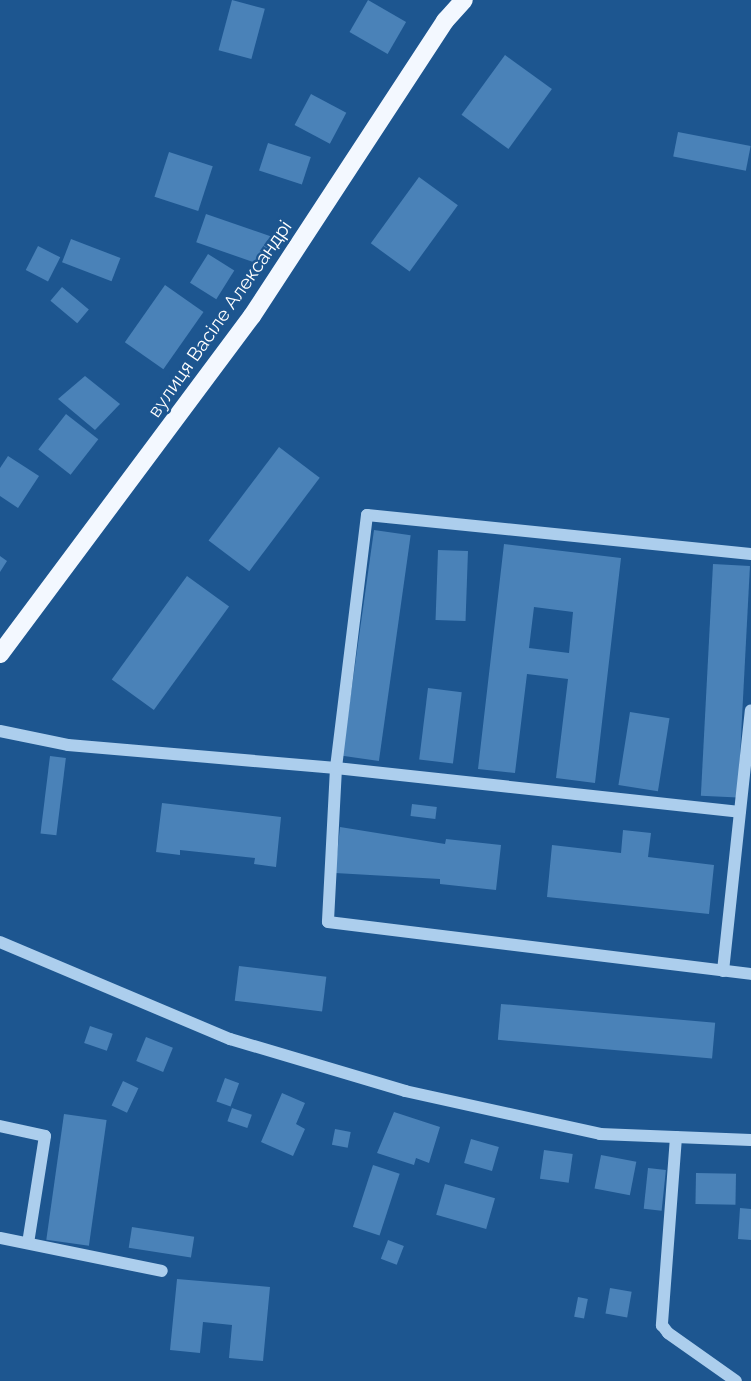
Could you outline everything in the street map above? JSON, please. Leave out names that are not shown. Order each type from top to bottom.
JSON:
[{"type":"main road","name":"вулиця Васіле Александрі","points":[[0,654],[252,316],[445,21],[464,0]]},
{"type":"street","points":[[751,554],[367,515],[336,768],[328,922],[751,974]]},
{"type":"street","points":[[723,971],[751,711]]},
{"type":"street","points":[[0,731],[68,745],[336,768],[740,812]]},
{"type":"street","points":[[0,942],[230,1039],[405,1091],[600,1134],[751,1140]]},
{"type":"street","points":[[0,1126],[45,1136],[28,1243]]},
{"type":"street","points":[[677,1137],[662,1325],[668,1334],[736,1381]]},
{"type":"street","points":[[0,1238],[162,1270]]},
{"type":"building","points":[[232,0],[265,9],[251,59],[219,50]]},
{"type":"building","points":[[368,0],[406,22],[388,54],[350,32]]},
{"type":"building","points":[[505,55],[552,89],[508,149],[462,115]]},
{"type":"building","points":[[311,94],[346,113],[330,144],[295,125]]},
{"type":"building","points":[[678,132],[751,146],[746,171],[673,157]]},
{"type":"building","points":[[268,143],[311,157],[302,184],[259,171]]},
{"type":"building","points":[[169,152],[213,166],[198,211],[154,197]]},
{"type":"building","points":[[419,177],[458,205],[410,272],[371,243]]},
{"type":"building","points":[[206,214],[274,237],[264,266],[196,242]]},
{"type":"building","points":[[71,239],[120,258],[112,281],[62,262]]},
{"type":"building","points":[[38,246],[60,257],[48,281],[26,270]]},
{"type":"building","points":[[208,254],[234,270],[216,299],[190,283]]},
{"type":"building","points":[[165,285],[204,312],[163,369],[125,342]]},
{"type":"building","points":[[62,287],[89,309],[77,323],[50,301]]},
{"type":"building","points":[[85,376],[120,404],[95,430],[58,399]]},
{"type":"building","points":[[66,414],[98,439],[71,475],[38,449]]},
{"type":"building","points":[[279,447],[320,478],[249,571],[209,540]]},
{"type":"building","points":[[8,456],[39,476],[18,508],[0,496],[0,468]]},
{"type":"building","points":[[374,530],[411,535],[379,761],[342,756]]},
{"type":"building","points":[[504,544],[621,558],[595,783],[556,778],[568,679],[527,674],[515,773],[478,769]],"holes":[[[534,607],[573,612],[569,653],[529,648]]]},
{"type":"building","points":[[438,550],[468,551],[466,621],[436,620]]},
{"type":"building","points":[[0,556],[7,561],[0,572]]},
{"type":"building","points":[[713,564],[750,566],[738,798],[701,796]]},
{"type":"building","points":[[187,576],[229,607],[154,710],[112,680]]},
{"type":"building","points":[[428,688],[462,692],[453,764],[419,759]]},
{"type":"building","points":[[630,712],[670,718],[658,791],[618,785]]},
{"type":"building","points":[[50,756],[66,758],[56,835],[40,833]]},
{"type":"building","points":[[162,803],[281,817],[276,867],[254,864],[255,858],[180,850],[180,855],[156,852]]},
{"type":"building","points":[[412,804],[437,807],[435,819],[411,816]]},
{"type":"building","points":[[340,827],[445,844],[446,839],[501,845],[496,890],[440,884],[440,879],[335,873]]},
{"type":"building","points":[[623,830],[651,833],[648,857],[714,865],[709,914],[547,897],[552,845],[621,853]]},
{"type":"building","points":[[239,966],[326,977],[322,1011],[235,1001]]},
{"type":"building","points":[[501,1004],[715,1023],[712,1059],[498,1040]]},
{"type":"building","points":[[90,1026],[113,1034],[107,1051],[84,1043]]},
{"type":"building","points":[[146,1037],[173,1048],[163,1072],[136,1061]]},
{"type":"building","points":[[225,1078],[239,1083],[231,1107],[216,1101]]},
{"type":"building","points":[[123,1081],[138,1088],[127,1113],[112,1105]]},
{"type":"building","points":[[282,1093],[305,1103],[296,1124],[305,1129],[293,1156],[261,1142]]},
{"type":"building","points":[[232,1108],[252,1115],[247,1128],[227,1121]]},
{"type":"building","points":[[394,1112],[440,1127],[429,1163],[416,1158],[414,1165],[377,1153]]},
{"type":"building","points":[[64,1114],[107,1120],[89,1246],[46,1240]]},
{"type":"building","points":[[335,1129],[351,1132],[348,1148],[332,1145]]},
{"type":"building","points":[[471,1139],[499,1147],[492,1171],[464,1163]]},
{"type":"building","points":[[544,1150],[573,1154],[569,1183],[540,1179]]},
{"type":"building","points":[[601,1155],[636,1162],[630,1195],[595,1188]]},
{"type":"building","points":[[373,1165],[400,1174],[380,1235],[353,1227]]},
{"type":"building","points":[[648,1168],[666,1170],[662,1211],[644,1209]]},
{"type":"building","points":[[696,1173],[736,1174],[735,1205],[695,1204]]},
{"type":"building","points":[[445,1184],[495,1198],[486,1229],[436,1215]]},
{"type":"building","points":[[740,1208],[751,1209],[751,1240],[738,1239]]},
{"type":"building","points":[[132,1227],[194,1237],[191,1258],[129,1248]]},
{"type":"building","points":[[388,1240],[404,1246],[397,1265],[381,1259]]},
{"type":"building","points":[[177,1279],[270,1287],[263,1361],[229,1358],[232,1325],[203,1322],[200,1353],[170,1350]]},
{"type":"building","points":[[610,1288],[632,1292],[627,1317],[605,1314]]},
{"type":"building","points":[[578,1297],[588,1299],[584,1319],[574,1317]]}]
